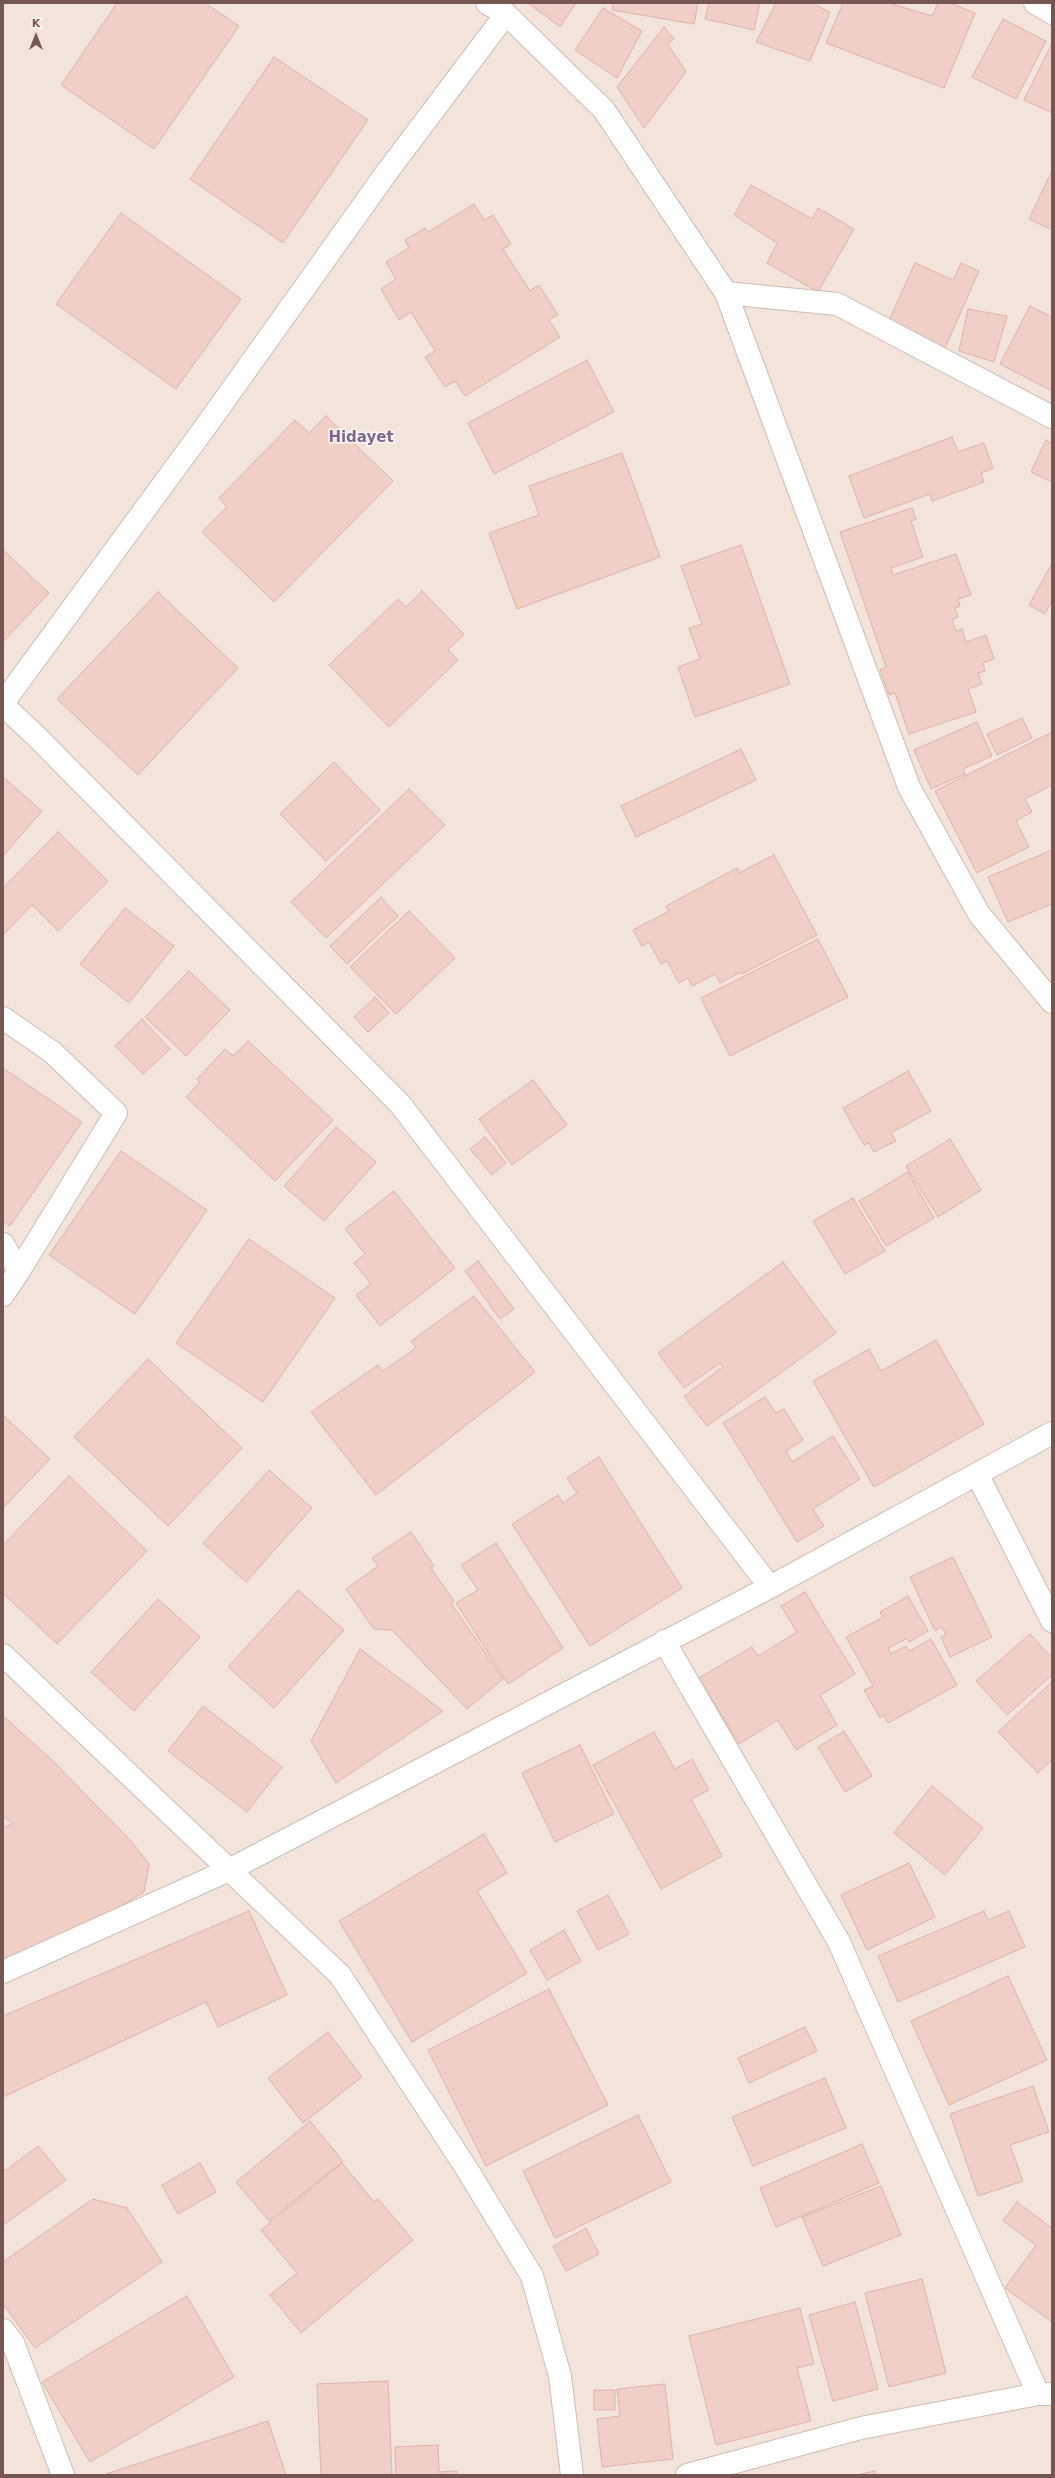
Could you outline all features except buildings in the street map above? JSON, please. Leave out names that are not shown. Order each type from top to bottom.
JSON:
[{"type":"street","points":[[487,3],[506,14],[604,110],[726,293],[909,787],[979,914],[1052,1002]]},
{"type":"street","points":[[1035,3],[1052,13]]},
{"type":"street","points":[[506,14],[387,172],[206,426],[3,704],[400,1104],[770,1587]]},
{"type":"street","points":[[726,293],[836,304],[1052,417]]},
{"type":"street","points":[[3,1018],[52,1052],[116,1113],[3,1295]]},
{"type":"street","points":[[3,1244],[19,1271]]},
{"type":"street","points":[[3,1972],[229,1870],[664,1641],[770,1587],[1052,1433]]},
{"type":"street","points":[[977,1474],[1052,1622]]},
{"type":"street","points":[[664,1641],[839,1942],[1045,2394],[861,2428],[687,2475]]},
{"type":"street","points":[[3,1655],[340,1975],[465,2166],[532,2276],[560,2376],[572,2475]]},
{"type":"street","points":[[3,2330],[13,2343],[63,2475]]},
{"type":"shaded area","points":[[3,3],[1052,3],[1052,2475],[3,2475]]},
{"type":"district","name":"Hidayet","points":[[361,438]]}]
